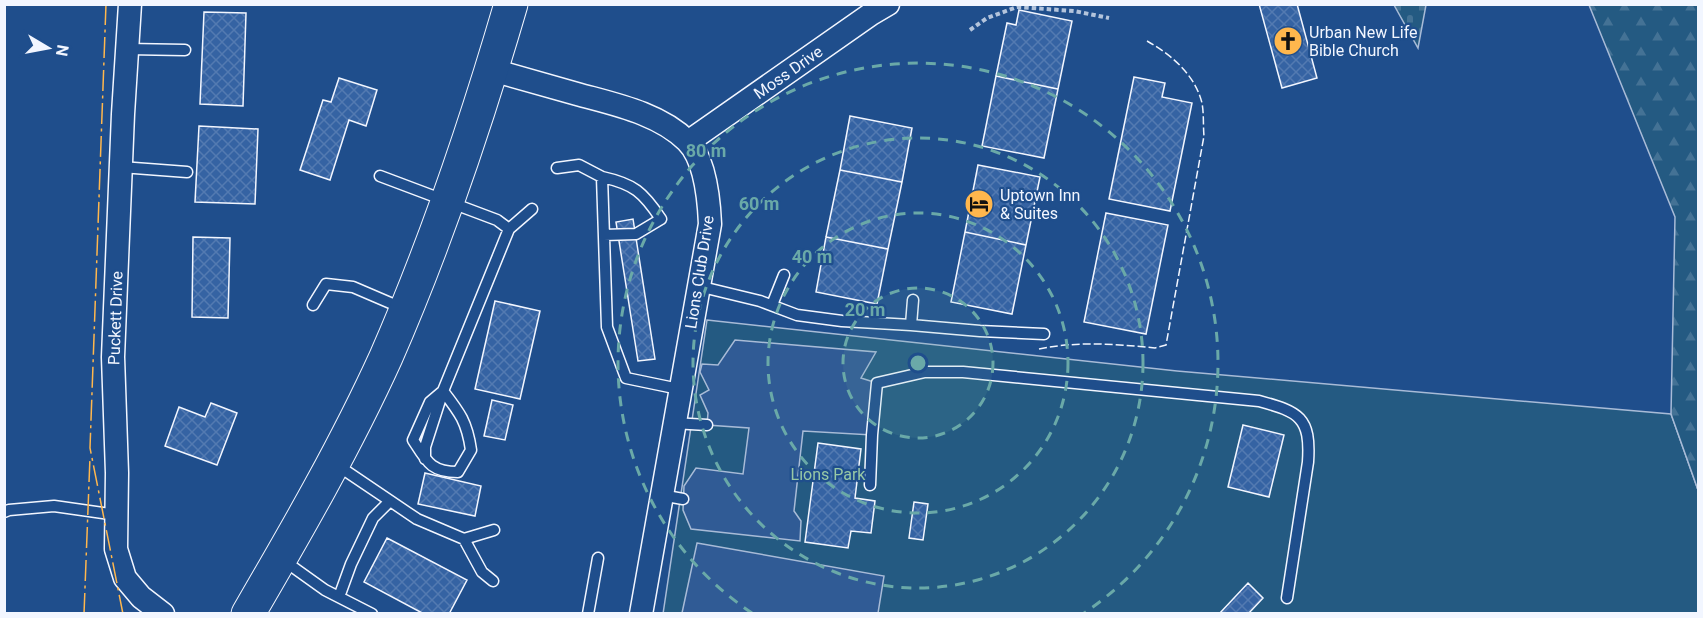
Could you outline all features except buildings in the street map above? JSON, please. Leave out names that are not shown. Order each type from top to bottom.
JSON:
[{"type":"main road","points":[[248,614],[333,463],[386,357],[448,203],[492,70],[511,4]]},
{"type":"street","name":"Puckett Drive","points":[[130,4],[113,357],[116,549],[125,578],[141,597],[163,614]]},
{"type":"street","name":"Moss Drive","points":[[688,142],[888,4]]},
{"type":"street","points":[[492,70],[644,115],[672,129],[688,142]]},
{"type":"street","name":"Lions Club Drive","points":[[641,614],[672,497],[674,423],[680,389],[689,362],[698,286],[710,224],[706,181],[688,142]]},
{"type":"lane","points":[[127,49],[184,50]]},
{"type":"lane","points":[[557,168],[579,165],[602,177],[624,182],[646,197],[661,219],[636,234],[604,235]]},
{"type":"lane","points":[[121,167],[187,172]]},
{"type":"lane","points":[[381,176],[497,220],[510,229]]},
{"type":"lane","points":[[602,177],[607,327],[626,378],[680,389]]},
{"type":"lane","points":[[443,391],[462,416],[468,433],[471,450],[458,472],[443,472],[435,469],[425,459],[413,440],[430,402],[443,391],[510,229],[532,209]]},
{"type":"lane","points":[[772,305],[784,275]]},
{"type":"lane","points":[[313,305],[326,284],[353,287],[405,309]]},
{"type":"lane","points":[[698,286],[749,298],[809,317],[1044,334]]},
{"type":"lane","points":[[911,326],[913,300]]},
{"type":"lane","points":[[870,485],[877,383],[925,372],[963,372],[1259,401],[1291,411],[1301,419],[1307,430],[1309,446],[1287,598]]},
{"type":"lane","points":[[674,423],[707,425]]},
{"type":"lane","points":[[333,463],[417,519],[464,539],[482,572],[493,580]]},
{"type":"lane","points":[[339,597],[351,564],[373,518],[390,501]]},
{"type":"lane","points":[[4,512],[54,506],[117,515]]},
{"type":"lane","points":[[464,539],[494,530]]},
{"type":"lane","points":[[280,558],[325,590],[372,614]]},
{"type":"lane","points":[[588,614],[598,558]]},
{"type":"path","points":[[970,30],[987,18],[1017,7],[1074,11],[1109,18]]},
{"type":"green space","points":[[1394,5],[1426,5],[1418,48]]},
{"type":"green space","points":[[1589,5],[1698,5],[1698,490],[1671,414],[1675,217]]},
{"type":"green space","name":"Lions Park","points":[[707,320],[1177,371],[1671,414],[1698,490],[1698,613],[663,614]]},
{"type":"shaded area","points":[[735,340],[876,352],[861,378],[877,383],[872,435],[803,431],[794,511],[801,521],[800,541],[691,529],[683,510],[684,486],[696,468],[743,474],[749,428],[707,425],[708,413],[700,395],[709,390],[700,372],[702,364],[718,365]]},
{"type":"shaded area","points":[[697,543],[884,576],[878,613],[682,613]]},
{"type":"fence","points":[[1039,349],[1083,344],[1155,348],[1166,345],[1204,136],[1203,111],[1199,93],[1188,75],[1174,59],[1147,41]]},
{"type":"power","points":[[106,4],[90,448],[123,614]]},
{"type":"power","points":[[84,614],[90,457]]},
{"type":"place","name":"Urban New Life Bible Church","points":[[1288,41]]},
{"type":"place","name":"Uptown Inn & Suites","points":[[979,204]]}]
